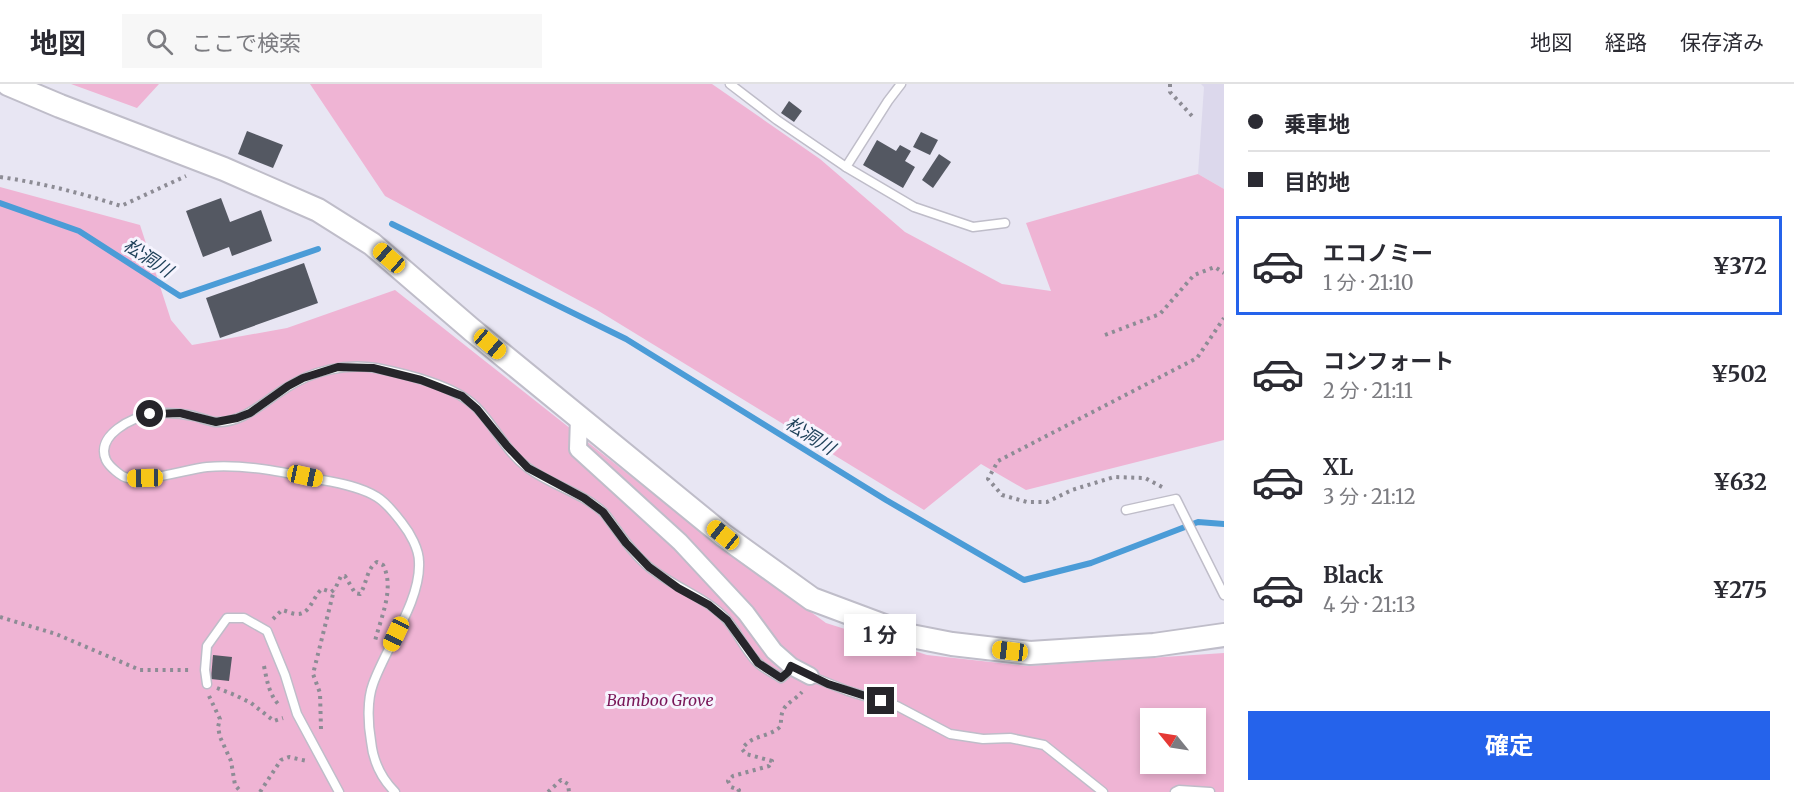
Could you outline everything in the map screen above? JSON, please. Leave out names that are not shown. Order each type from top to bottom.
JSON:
[{"type":"street","points":[[8,84],[211,164],[318,210],[372,244],[579,418],[723,535],[812,599],[911,636],[952,644],[1030,653],[1155,645],[1224,636]]},
{"type":"street","points":[[579,418],[578,449],[680,542],[746,613],[774,651],[791,666],[810,676]]},
{"type":"lane","points":[[730,84],[777,120],[846,167],[914,207],[973,227],[1005,223]]},
{"type":"lane","points":[[846,167],[901,84]]},
{"type":"lane","points":[[395,792],[382,778],[373,757],[369,719],[372,687],[415,591],[419,559],[405,526],[376,496],[350,486],[254,467],[206,467],[145,478],[128,478],[115,470],[106,460],[105,448],[108,439],[117,429],[150,414],[180,413],[216,422],[237,418],[250,413],[303,378],[338,367],[373,368],[421,380],[462,396],[477,409],[528,468],[584,498],[603,512],[626,543],[649,567],[678,588],[709,605],[727,620],[758,663],[781,678],[791,666]]},
{"type":"lane","points":[[1126,510],[1176,499],[1224,595]]},
{"type":"lane","points":[[207,684],[205,670],[207,646],[227,618],[244,618],[267,631],[285,675],[297,714],[339,792]]},
{"type":"lane","points":[[810,676],[848,692],[897,706],[950,734],[983,739],[1011,738],[1044,745],[1103,792]]},
{"type":"lane","points":[[1175,792],[1179,790],[1210,792]]},
{"type":"path","points":[[1170,84],[1170,92],[1192,116]]},
{"type":"path","points":[[0,177],[84,194],[121,206],[211,164]]},
{"type":"path","points":[[1105,335],[1160,314],[1194,274],[1215,267],[1224,273]]},
{"type":"path","points":[[1176,499],[1165,488],[1144,478],[1114,477],[1072,490],[1047,502],[1027,502],[1002,495],[988,479],[998,461],[1197,358],[1224,318]]},
{"type":"path","points":[[267,631],[276,615],[282,610],[301,615],[309,608],[318,592],[322,589],[330,592],[335,589],[341,576],[345,576],[355,593],[360,594],[371,566],[377,562],[383,565],[388,574],[388,589],[374,646],[382,663]]},
{"type":"path","points":[[0,617],[56,634],[140,670],[205,670]]},
{"type":"path","points":[[738,792],[739,790],[731,787],[728,781],[733,776],[769,766],[772,761],[746,754],[742,749],[747,742],[777,730],[781,726],[781,715],[788,702],[801,694],[810,676]]},
{"type":"path","points":[[207,684],[235,695],[274,721],[281,720],[288,713]]},
{"type":"path","points":[[207,684],[210,699],[220,719],[218,727],[220,737],[231,761],[235,785],[241,792]]},
{"type":"path","points":[[548,792],[561,780],[568,784],[569,792]]},
{"type":"shaded area","points":[[1201,84],[1224,84],[1224,189],[1198,174],[1204,87]]},
{"type":"green space","points":[[71,84],[159,84],[137,108]]},
{"type":"green space","points":[[310,84],[712,84],[820,159],[905,232],[1002,284],[1051,291],[1026,223],[1198,174],[1224,189],[1224,440],[1026,490],[981,464],[924,510],[597,310],[385,196]]},
{"type":"green space","name":"Bamboo Grove","points":[[0,187],[140,225],[171,320],[192,345],[287,328],[395,290],[704,534],[826,623],[927,655],[1028,666],[1224,653],[1224,792],[0,792]]},
{"type":"building","points":[[789,101],[802,111],[794,122],[781,113]]},
{"type":"building","points":[[247,131],[283,145],[273,168],[238,154]]},
{"type":"building","points":[[921,132],[938,140],[930,155],[913,147]]},
{"type":"building","points":[[877,140],[896,151],[900,145],[911,151],[905,161],[915,167],[903,188],[863,165]]},
{"type":"building","points":[[939,154],[951,162],[933,188],[922,180]]},
{"type":"building","points":[[221,198],[230,222],[261,210],[272,241],[232,256],[229,247],[203,257],[186,211]]},
{"type":"building","points":[[304,263],[318,303],[220,338],[206,298]]},
{"type":"building","points":[[213,655],[232,657],[229,681],[211,679]]},
{"type":"waterway","name":"松洞川","points":[[0,203],[79,231],[180,296],[318,249]]},
{"type":"waterway","name":"松洞川","points":[[392,224],[626,339],[886,500],[1024,580],[1091,563],[1198,522],[1224,524]]},
{"type":"route","points":[[150,414],[180,413],[216,422],[237,418],[250,413],[303,378],[338,367],[373,368],[421,380],[462,396],[477,409],[528,468],[584,498],[603,512],[626,543],[649,567],[678,588],[709,605],[727,620],[758,663],[781,678],[791,666],[848,692],[881,701]]}]
